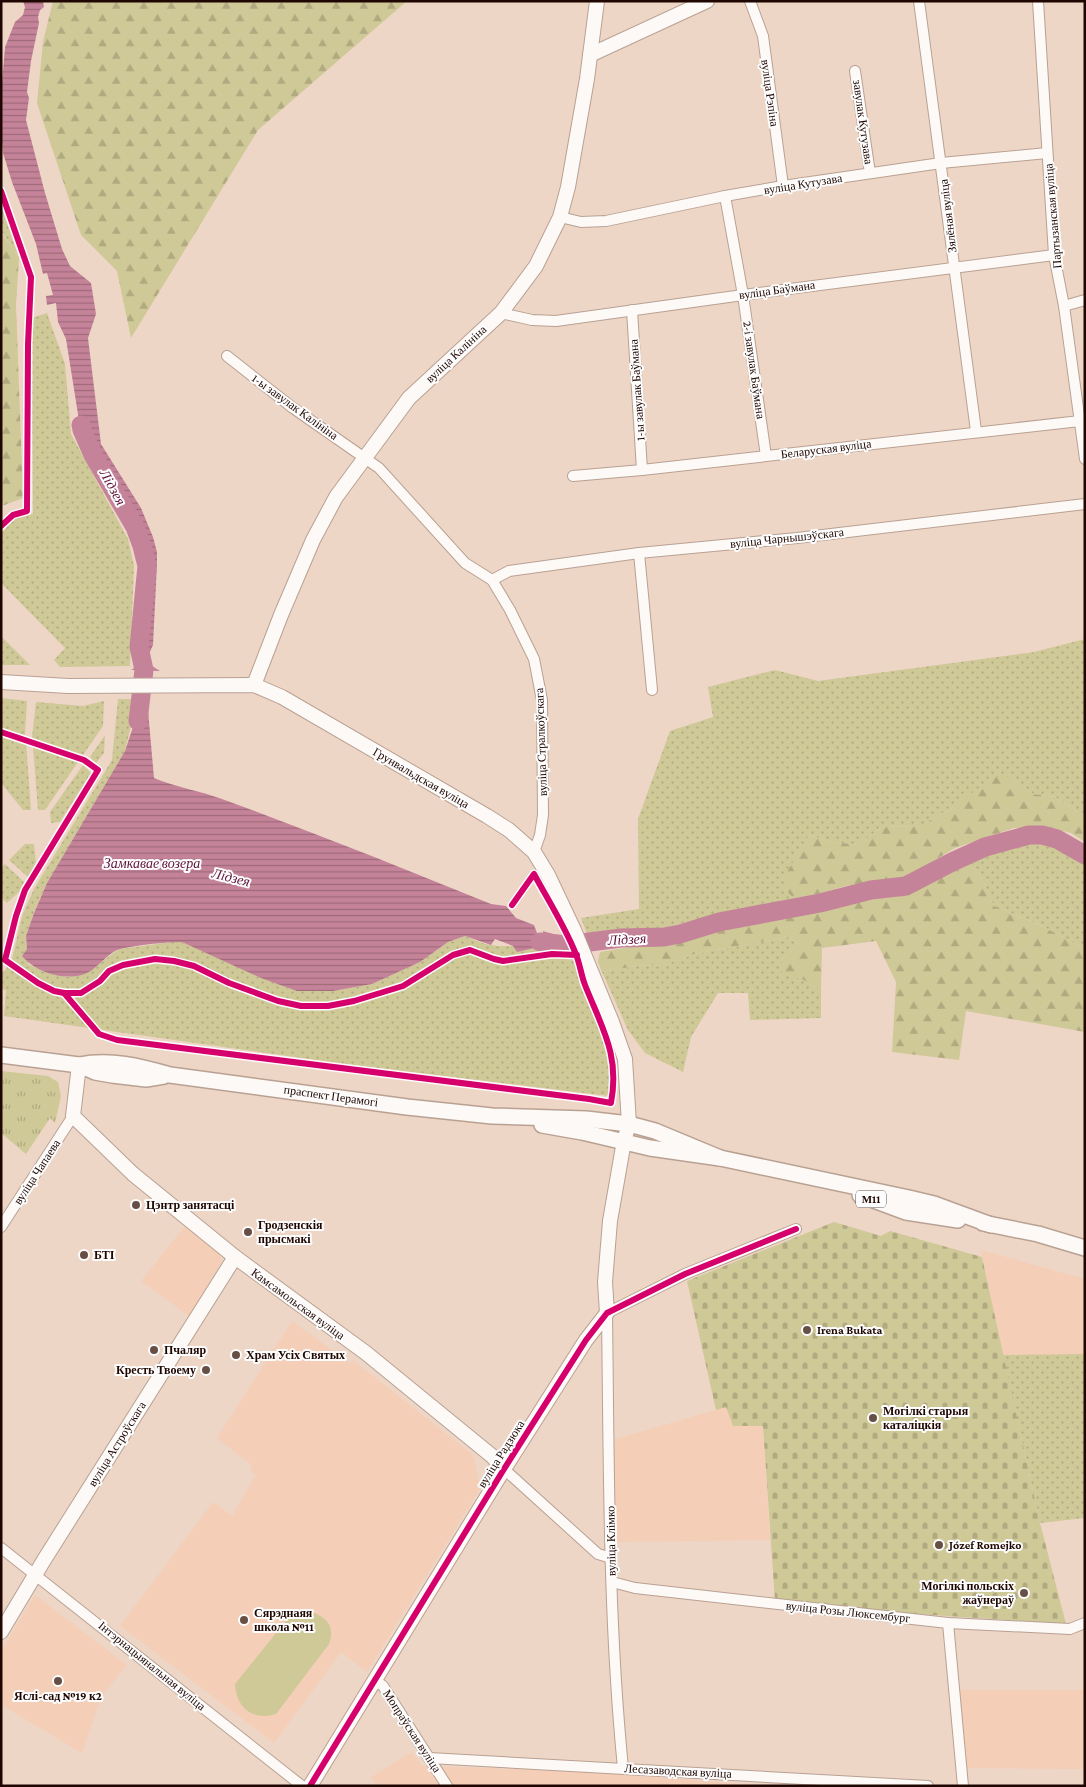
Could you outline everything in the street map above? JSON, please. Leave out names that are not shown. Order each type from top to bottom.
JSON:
[{"type":"main road","name":"праспект Перамогі","points":[[1,1055],[79,1065],[98,1062],[114,1063],[148,1068],[170,1075],[492,1116],[624,1141],[650,1148],[720,1158],[802,1175],[906,1212],[1038,1234],[1085,1248]]},
{"type":"main road","name":"праспект Перамогі","points":[[492,1116],[586,1118],[629,1124],[655,1131],[720,1158]]},
{"type":"street","name":"вуліца Калініна","points":[[254,685],[313,540],[336,497],[409,398],[501,313],[536,266],[560,216],[578,138],[596,1]]},
{"type":"street","points":[[590,54],[707,1]]},
{"type":"street","name":"вуліца Рэпіна","points":[[750,1],[763,36],[783,186]]},
{"type":"street","name":"Зялёная вуліца","points":[[919,1],[976,431]]},
{"type":"street","name":"Партызанская вуліца","points":[[1038,1],[1054,255],[1064,306],[1085,459]]},
{"type":"street","name":"завулак Кутузава","points":[[856,71],[870,173]]},
{"type":"street","name":"вуліца Кутузава","points":[[560,216],[581,222],[606,221],[783,186],[941,163],[1047,153]]},
{"type":"street","name":"2-і завулак Баўмана","points":[[725,196],[743,294],[766,456]]},
{"type":"street","name":"вуліца Баўмана","points":[[501,313],[532,320],[556,320],[743,294],[1054,255]]},
{"type":"street","points":[[1064,306],[1085,300]]},
{"type":"street","name":"1-ы завулак Баўмана","points":[[632,310],[642,470]]},
{"type":"street","name":"1-ы завулак Калініна","points":[[227,356],[292,408],[365,457]]},
{"type":"street","name":"Беларуская вуліца","points":[[573,476],[1080,421]]},
{"type":"street","name":"вуліца Стралкоўскага","points":[[365,457],[379,468],[464,563],[492,580],[510,610],[534,658],[542,700],[543,815],[540,835],[534,852]]},
{"type":"street","name":"вуліца Чарнышэўскага","points":[[492,580],[508,571],[639,553],[797,538],[1085,504]]},
{"type":"street","points":[[639,553],[652,690]]},
{"type":"street","name":"Грунвальдская вуліца","points":[[1,682],[68,686],[254,685],[282,697],[487,816],[509,830],[534,852],[548,875],[574,930],[612,1022],[625,1060],[629,1124],[624,1141],[610,1221],[605,1282],[607,1314]]},
{"type":"street","points":[[73,1116],[79,1065]]},
{"type":"street","name":"вуліца Чапаева","points":[[1,1228],[73,1116]]},
{"type":"street","name":"Камсамольская вуліца","points":[[73,1116],[132,1174],[235,1257],[366,1353],[492,1456],[598,1554],[611,1558]]},
{"type":"street","name":"вуліца Радзюка","points":[[310,1786],[504,1469],[586,1340],[607,1314],[685,1274],[796,1229]]},
{"type":"street","name":"вуліца Астроўскага","points":[[1,1632],[235,1257]]},
{"type":"street","name":"вуліца Клімко","points":[[607,1314],[611,1558],[616,1699],[623,1768]]},
{"type":"street","name":"Інтэрнацыянальная вуліца","points":[[1,1548],[302,1786]]},
{"type":"street","name":"вуліца Розы Люксембург","points":[[612,1582],[635,1588],[948,1624],[1070,1629],[1085,1623]]},
{"type":"street","points":[[948,1624],[962,1786]]},
{"type":"street","name":"Мопраўская вуліца","points":[[374,1679],[383,1686],[447,1786]]},
{"type":"street","name":"Лесазаводская вуліца","points":[[429,1758],[928,1786]]},
{"type":"shaded area","points":[[185,1226],[217,1251],[221,1257],[221,1263],[189,1316],[141,1281]]},
{"type":"shaded area","points":[[981,1250],[1085,1279],[1085,1354],[1003,1355]]},
{"type":"shaded area","points":[[292,1321],[350,1363],[353,1360],[473,1455],[480,1489],[367,1672],[341,1652],[274,1743],[120,1626],[213,1502],[232,1516],[256,1475],[250,1470],[253,1466],[217,1438]]},
{"type":"shaded area","points":[[726,1407],[763,1426],[770,1540],[611,1542],[609,1441]]},
{"type":"shaded area","name":"Яслі-сад №19 к2","points":[[35,1595],[127,1665],[101,1697],[82,1753],[1,1705],[1,1651]]},
{"type":"shaded area","points":[[957,1690],[1085,1690],[1085,1769],[964,1768]]},
{"type":"shaded area","points":[[412,1752],[422,1766],[556,1770],[770,1786],[377,1786],[371,1777]]},
{"type":"green space","points":[[53,1],[407,1],[258,130],[131,338],[117,271],[81,235],[37,103],[43,42]]},
{"type":"green space","points":[[1,206],[19,258],[1,231]]},
{"type":"green space","points":[[1,232],[19,258],[16,304],[23,498],[2,506]]},
{"type":"green space","points":[[47,313],[65,364],[71,434],[128,539],[134,566],[130,666],[60,667],[54,660],[65,648],[1,583],[1,534],[16,517],[33,514],[32,318]]},
{"type":"green space","points":[[1,636],[30,665],[1,665]]},
{"type":"green space","points":[[1085,639],[1085,814],[1076,811],[1055,797],[1033,794],[1011,777],[920,826],[882,827],[858,845],[828,841],[809,835],[785,890],[796,900],[735,910],[668,927],[596,938],[588,937],[581,918],[639,909],[638,819],[670,731],[713,717],[708,687],[775,670],[818,681],[1034,652]]},
{"type":"green space","points":[[1,698],[27,701],[25,735],[1,728]]},
{"type":"green space","points":[[118,699],[134,699],[133,717],[125,751],[47,883],[26,936],[28,964],[66,977],[88,972],[119,949],[182,942],[333,991],[372,984],[420,962],[448,942],[465,936],[491,945],[546,945],[556,947],[566,950],[575,956],[604,1027],[613,1061],[609,1096],[345,1064],[4,1016],[6,990],[1,989],[1,974],[12,959],[22,916],[34,889],[112,760]]},
{"type":"green space","points":[[104,701],[103,726],[83,755],[32,738],[36,702],[83,706]]},
{"type":"green space","points":[[1,735],[26,742],[31,810],[23,810],[1,783]]},
{"type":"green space","points":[[105,735],[104,753],[96,763],[90,757]]},
{"type":"green space","points":[[33,747],[78,762],[45,810],[38,810]]},
{"type":"green space","points":[[83,765],[91,773],[60,822],[51,823],[50,812]]},
{"type":"green space","points":[[993,777],[1011,777],[1033,794],[1055,797],[1076,811],[1085,814],[1085,842],[1071,833],[1046,827],[1014,828],[955,848],[907,877],[846,886],[796,900],[785,890],[787,872],[809,835],[828,841],[858,845],[882,827],[920,826],[955,806]]},
{"type":"green space","points":[[1042,840],[1085,859],[1085,949],[1042,926],[994,906],[978,871],[960,863],[1017,842]]},
{"type":"green space","points":[[25,844],[34,844],[36,862],[28,877],[9,860]]},
{"type":"green space","points":[[960,863],[978,871],[994,906],[1042,926],[1085,949],[1085,1032],[966,1011],[959,1060],[892,1052],[896,982],[876,941],[822,948],[821,990],[802,979],[782,974],[782,959],[799,944],[788,937],[694,954],[664,965],[636,966],[602,972],[598,962],[600,952],[672,940],[739,923],[802,915],[849,901],[914,890]]},
{"type":"green space","points":[[5,864],[24,882],[20,891],[7,903],[1,897],[1,868]]},
{"type":"green space","points":[[788,937],[799,944],[782,959],[782,973],[802,979],[821,990],[821,1018],[750,1020],[748,993],[718,993],[691,1037],[683,1072],[645,1053],[628,1030],[602,972],[636,966],[664,965],[694,954]]},
{"type":"green space","points":[[1,1071],[48,1076],[58,1082],[61,1096],[55,1123],[50,1118],[26,1154],[1,1133]]},
{"type":"green space","name":"Могілкі старыя каталіцкія","points":[[834,1222],[881,1236],[890,1231],[982,1257],[1040,1523],[1066,1624],[858,1610],[775,1601],[763,1426],[733,1426],[726,1407],[716,1410],[687,1281]]},
{"type":"green space","points":[[1085,1354],[1085,1518],[1040,1523],[1003,1355]]},
{"type":"green space","points":[[302,1609],[315,1613],[326,1620],[331,1630],[329,1644],[276,1714],[260,1716],[247,1711],[239,1700],[235,1684],[293,1612]]},
{"type":"water","points":[[23,1],[43,1],[44,7],[40,10],[38,17],[39,23],[31,61],[26,120],[62,249],[70,266],[91,283],[96,314],[88,338],[101,444],[141,508],[157,552],[153,645],[147,659],[149,664],[160,671],[131,670],[140,664],[146,558],[136,527],[81,433],[66,339],[58,322],[56,303],[47,305],[46,296],[53,295],[47,273],[43,274],[36,244],[3,153],[1,130],[5,47],[15,22],[23,15],[25,7]]},
{"type":"water","name":"Замкавае возера","points":[[141,696],[147,699],[154,778],[222,799],[324,837],[491,904],[506,906],[516,918],[534,925],[537,933],[543,934],[543,931],[563,939],[568,949],[547,945],[517,952],[513,946],[495,939],[491,945],[465,936],[448,942],[420,962],[372,984],[333,991],[297,991],[261,978],[182,942],[120,949],[112,953],[89,972],[72,977],[53,974],[36,967],[22,956],[27,949],[26,936],[34,913],[47,883],[125,751],[135,721],[138,700]]},
{"type":"waterway","name":"Лідзея","points":[[81,425],[93,455],[135,527],[147,566],[139,647],[144,670],[138,721]]},
{"type":"waterway","name":"Лідзея","points":[[540,942],[566,945],[621,938],[664,937],[719,922],[820,903],[871,890],[906,886],[985,847],[1029,835],[1042,835],[1057,839],[1085,855]]},
{"type":"cycle path","points":[[1,191],[31,277],[28,344],[27,511],[13,515],[1,526]]},
{"type":"cycle path","points":[[1,732],[84,760],[98,770],[25,890],[16,916],[5,960],[38,983],[54,991],[81,993],[100,981],[109,971],[123,965],[155,959],[194,966],[229,983],[278,1001],[301,1006],[328,1006],[354,1001],[403,986],[453,955],[470,950],[503,961],[552,954],[577,955]]},
{"type":"cycle path","points":[[64,993],[99,1034],[117,1040],[611,1103],[613,1070],[608,1042],[585,985],[571,942],[534,874],[512,905]]},
{"type":"cycle path","points":[[310,1786],[504,1469],[586,1340],[607,1313],[685,1274],[796,1229]]},
{"type":"place","name":"Цэнтр занятасці","points":[[136,1205]]},
{"type":"place","name":"Гродзенскія прысмакі","points":[[248,1232]]},
{"type":"place","name":"БТІ","points":[[84,1255]]},
{"type":"place","name":"Irena Bukata","points":[[807,1330]]},
{"type":"place","name":"Пчаляр","points":[[154,1350]]},
{"type":"place","name":"Храм Усіх Святых","points":[[236,1355]]},
{"type":"place","name":"Кресть Твоему","points":[[206,1370]]},
{"type":"place","name":"Могілкі старыя каталіцкія","points":[[873,1418]]},
{"type":"place","name":"Józef Romejko","points":[[939,1545]]},
{"type":"place","name":"Могілкі польскіх жаўнераў","points":[[1024,1593]]},
{"type":"place","name":"Сярэднаяя школа №11","points":[[244,1620]]},
{"type":"place","name":"Яслі-сад №19 к2","points":[[58,1681]]}]
